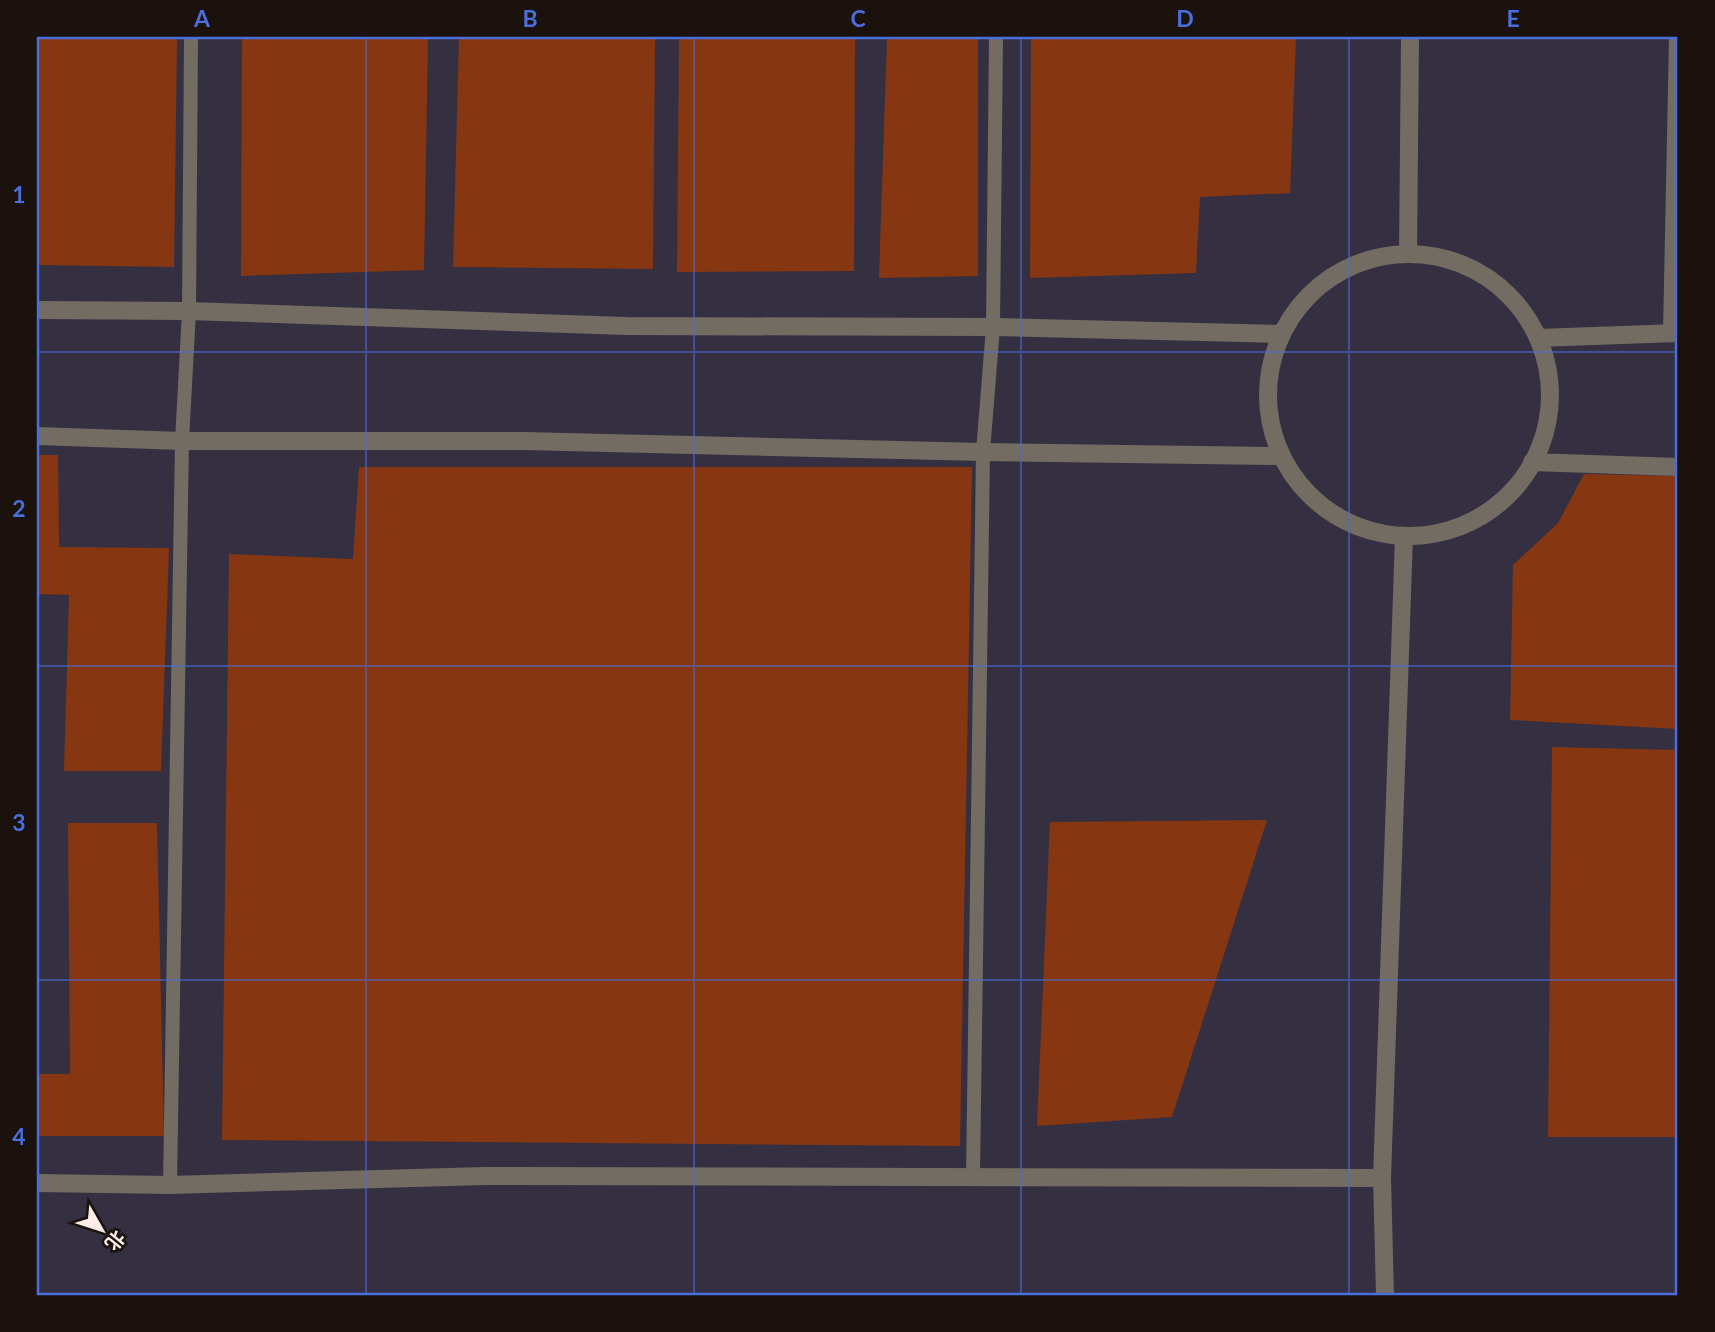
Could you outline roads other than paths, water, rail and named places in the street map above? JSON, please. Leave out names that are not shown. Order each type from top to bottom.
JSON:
[{"type":"street","points":[[1408,254],[1410,37]]},
{"type":"street","points":[[1408,254],[1457,262],[1496,284],[1513,300],[1538,338],[1546,362],[1550,388],[1543,439],[1518,484],[1500,503],[1455,528],[1404,536],[1366,529],[1331,513],[1303,487],[1281,456],[1273,432],[1268,407],[1268,382],[1282,334],[1313,292],[1334,276],[1357,264],[1408,254]]},
{"type":"street","points":[[37,310],[189,311],[626,326],[993,327],[1282,334]]},
{"type":"street","points":[[1538,338],[1674,333]]},
{"type":"street","points":[[37,436],[182,441],[524,441],[1281,456]]},
{"type":"street","points":[[1532,462],[1678,467]]},
{"type":"street","points":[[1385,1295],[1382,1178],[1404,536]]},
{"type":"street","points":[[37,1183],[170,1185],[485,1176],[1382,1178]]},
{"type":"lane","points":[[170,1185],[182,441],[189,311],[191,37]]},
{"type":"lane","points":[[973,1177],[983,452],[993,327],[996,37]]},
{"type":"lane","points":[[1674,333],[1676,37]]}]
